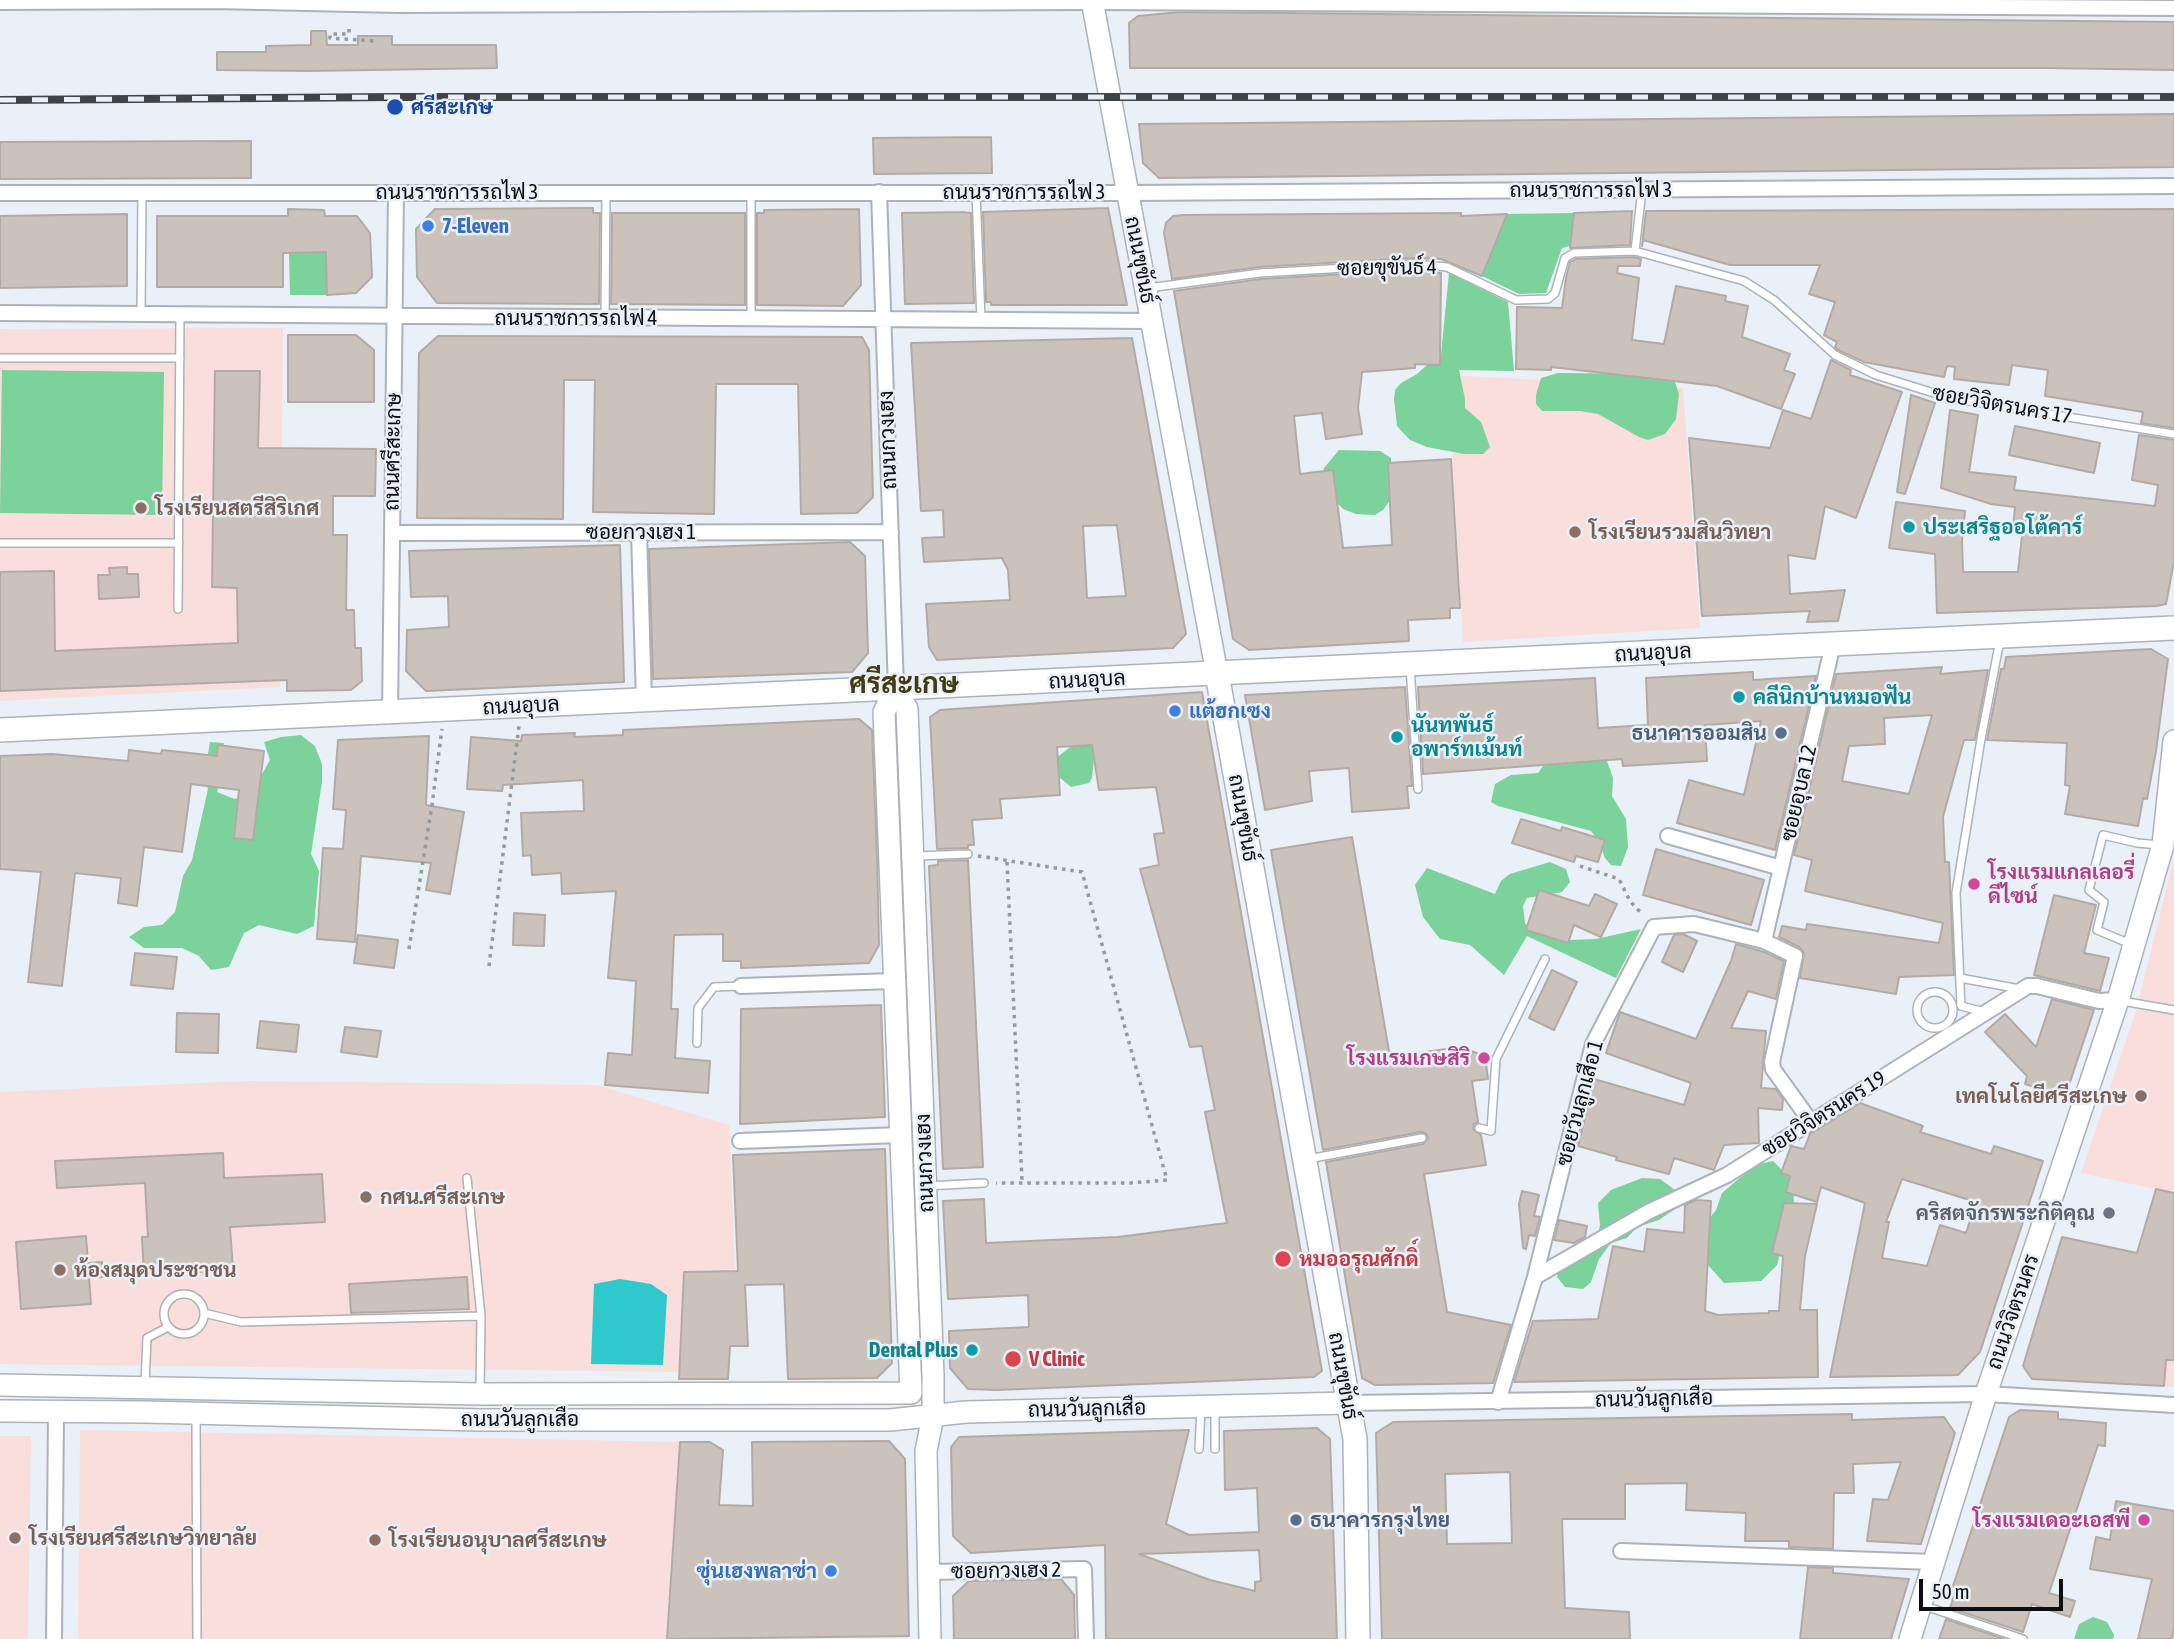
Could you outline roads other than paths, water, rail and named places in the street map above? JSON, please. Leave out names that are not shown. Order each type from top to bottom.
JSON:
[{"type":"main road","name":"ถนนอุบล","points":[[0,730],[2174,628]]},
{"type":"main road","name":"ถนนขุขันธ์","points":[[1217,674],[1354,1439],[1358,1639]]},
{"type":"street","points":[[0,2],[213,1],[400,5],[428,2],[1634,2],[2174,8]]},
{"type":"street","name":"ถนนขุขันธ์","points":[[1092,1],[1217,674]]},
{"type":"street","name":"ถนนราชการรถไฟ 3","points":[[0,193],[1128,193],[2174,186]]},
{"type":"street","name":"ถนนกวงเฮง","points":[[879,192],[897,689],[907,709],[933,1376],[933,1416],[926,1451],[930,1639]]},
{"type":"street","name":"ถนนศรีสะเกษ","points":[[390,712],[396,193]]},
{"type":"street","name":"ถนนราชการรถไฟ 4","points":[[0,313],[1152,321]]},
{"type":"street","name":"ซอยกวงเฮง 1","points":[[392,533],[891,532]]},
{"type":"street","points":[[639,533],[645,701]]},
{"type":"street","name":"ซอยอุบล 12","points":[[1764,941],[1833,644]]},
{"type":"street","name":"ถนนกวงเฮง","points":[[897,689],[884,712],[911,1393]]},
{"type":"street","name":"ถนนวิจิตรนคร","points":[[1910,1639],[1986,1394],[2118,1000],[2163,845],[2174,741]]},
{"type":"street","points":[[1668,836],[1781,868]]},
{"type":"street","name":"ซอยวันลูกเสือ 1","points":[[1498,1402],[1535,1277],[1593,1044],[1654,927],[1694,924],[1764,941]]},
{"type":"street","points":[[1764,941],[1795,956],[1772,1062],[1773,1069],[1811,1122]]},
{"type":"street","points":[[741,986],[894,981]]},
{"type":"street","points":[[2020,989],[2037,986],[2099,1001],[2118,1000]]},
{"type":"street","name":"ซอยวิจิตรนคร 19","points":[[1535,1277],[1648,1212],[1727,1175],[2020,989]]},
{"type":"street","points":[[740,1141],[900,1135]]},
{"type":"street","name":"ถนนวันลูกเสือ","points":[[0,1385],[481,1394],[911,1393]]},
{"type":"street","points":[[54,1639],[57,1386]]},
{"type":"street","points":[[911,1393],[933,1416]]},
{"type":"street","points":[[480,1420],[481,1394]]},
{"type":"street","name":"ถนนวันลูกเสือ","points":[[0,1411],[480,1420],[890,1420],[966,1412],[1208,1406],[1986,1394],[2174,1405]]},
{"type":"street","points":[[1621,1551],[1934,1562]]},
{"type":"street","name":"ซอยกวงเฮง 2","points":[[929,1572],[1084,1569],[1086,1639]]},
{"type":"lane","points":[[1635,251],[1642,190]]},
{"type":"lane","points":[[605,318],[606,192]]},
{"type":"lane","points":[[751,192],[751,319]]},
{"type":"lane","points":[[976,192],[981,320]]},
{"type":"lane","points":[[141,314],[142,193]]},
{"type":"lane","name":"ซอยขุขันธ์ 4","points":[[1146,288],[1260,273],[1413,264],[1447,267],[1516,300],[1548,299],[1555,293],[1565,258],[1574,253],[1635,251]]},
{"type":"lane","name":"ซอยวิจิตรนคร 17","points":[[1635,251],[1744,281],[1774,300],[1835,355],[1876,375],[1950,398],[2174,434]]},
{"type":"lane","points":[[178,610],[180,314]]},
{"type":"lane","points":[[0,358],[180,358]]},
{"type":"lane","points":[[0,543],[179,543]]},
{"type":"lane","points":[[1985,1012],[1957,1007],[1945,994],[1930,992],[1923,996],[1917,1010],[1922,1022],[1935,1028],[1947,1024],[1957,1007],[1960,978],[1956,893],[2001,636]]},
{"type":"lane","points":[[1410,665],[1418,789]]},
{"type":"lane","points":[[2134,945],[2097,930],[2104,902],[2089,890],[2103,835],[2137,843],[2163,845]]},
{"type":"lane","points":[[913,856],[968,854]]},
{"type":"lane","points":[[1479,1128],[1492,1132],[1496,1059],[1545,959]]},
{"type":"lane","points":[[1960,978],[2020,989]]},
{"type":"lane","points":[[697,1043],[698,1008],[713,987],[741,986]]},
{"type":"lane","points":[[2118,1000],[2174,1010]]},
{"type":"lane","points":[[1304,1159],[1422,1138]]},
{"type":"lane","points":[[467,1178],[481,1316],[481,1394]]},
{"type":"lane","points":[[926,1186],[984,1183]]},
{"type":"lane","points":[[180,1294],[197,1298],[204,1313],[199,1328],[183,1335],[168,1327],[164,1320],[166,1303],[180,1294]]},
{"type":"lane","points":[[204,1313],[241,1322],[481,1316]]},
{"type":"lane","points":[[145,1387],[147,1338],[168,1327]]},
{"type":"lane","points":[[1208,1406],[1215,1449]]},
{"type":"lane","points":[[1199,1449],[1208,1406]]},
{"type":"lane","points":[[196,1413],[197,1639]]},
{"type":"lane","points":[[1921,1604],[2023,1639]]},
{"type":"water","points":[[620,1279],[651,1284],[667,1295],[663,1365],[591,1364],[594,1284]]},
{"type":"railway","points":[[0,100],[397,97],[2174,97]]},
{"type":"place","name":"ศรีสะเกษ","points":[[395,107]]},
{"type":"place","name":"7-Eleven","points":[[428,226]]},
{"type":"place","name":"โรงเรียนสตรีสิริเกศ","points":[[141,508]]},
{"type":"place","name":"ประเสริฐออโต้คาร์","points":[[1909,527]]},
{"type":"place","name":"โรงเรียนรวมสินวิทยา","points":[[1575,532]]},
{"type":"place","name":"คลีนิกบ้านหมอฟัน","points":[[1739,697]]},
{"type":"place","name":"แต้ฮกเซง","points":[[1175,711]]},
{"type":"place","name":"ธนาคารออมสิน","points":[[1781,733]]},
{"type":"place","name":"นันทพันธ์ อพาร์ทเม้นท์","points":[[1397,737]]},
{"type":"place","name":"โรงแรมแกลเลอรี่ ดีไซน์","points":[[1974,884]]},
{"type":"place","name":"โรงแรมเกษสิริ","points":[[1484,1058]]},
{"type":"place","name":"เทคโนโลยีศรีสะเกษ","points":[[2141,1096]]},
{"type":"place","name":"กศน.ศรีสะเกษ","points":[[366,1197]]},
{"type":"place","name":"คริสตจักรพระกิติคุณ","points":[[2109,1213]]},
{"type":"place","name":"หมออรุณศักดิ์","points":[[1283,1259]]},
{"type":"place","name":"ห้องสมุดประชาชน","points":[[60,1270]]},
{"type":"place","name":"Dental Plus","points":[[972,1350]]},
{"type":"place","name":"V Clinic","points":[[1013,1359]]},
{"type":"place","name":"ธนาคารกรุงไทย","points":[[1296,1520]]},
{"type":"place","name":"โรงแรมเดอะเอสพี","points":[[2144,1520]]},
{"type":"place","name":"โรงเรียนศรีสะเกษวิทยาลัย","points":[[15,1538]]},
{"type":"place","name":"โรงเรียนอนุบาลศรีสะเกษ","points":[[375,1540]]},
{"type":"place","name":"ซุ่นเฮงพลาซ่า","points":[[831,1571]]},
{"type":"district","name":"ศรีสะเกษ","points":[[904,684]]}]
